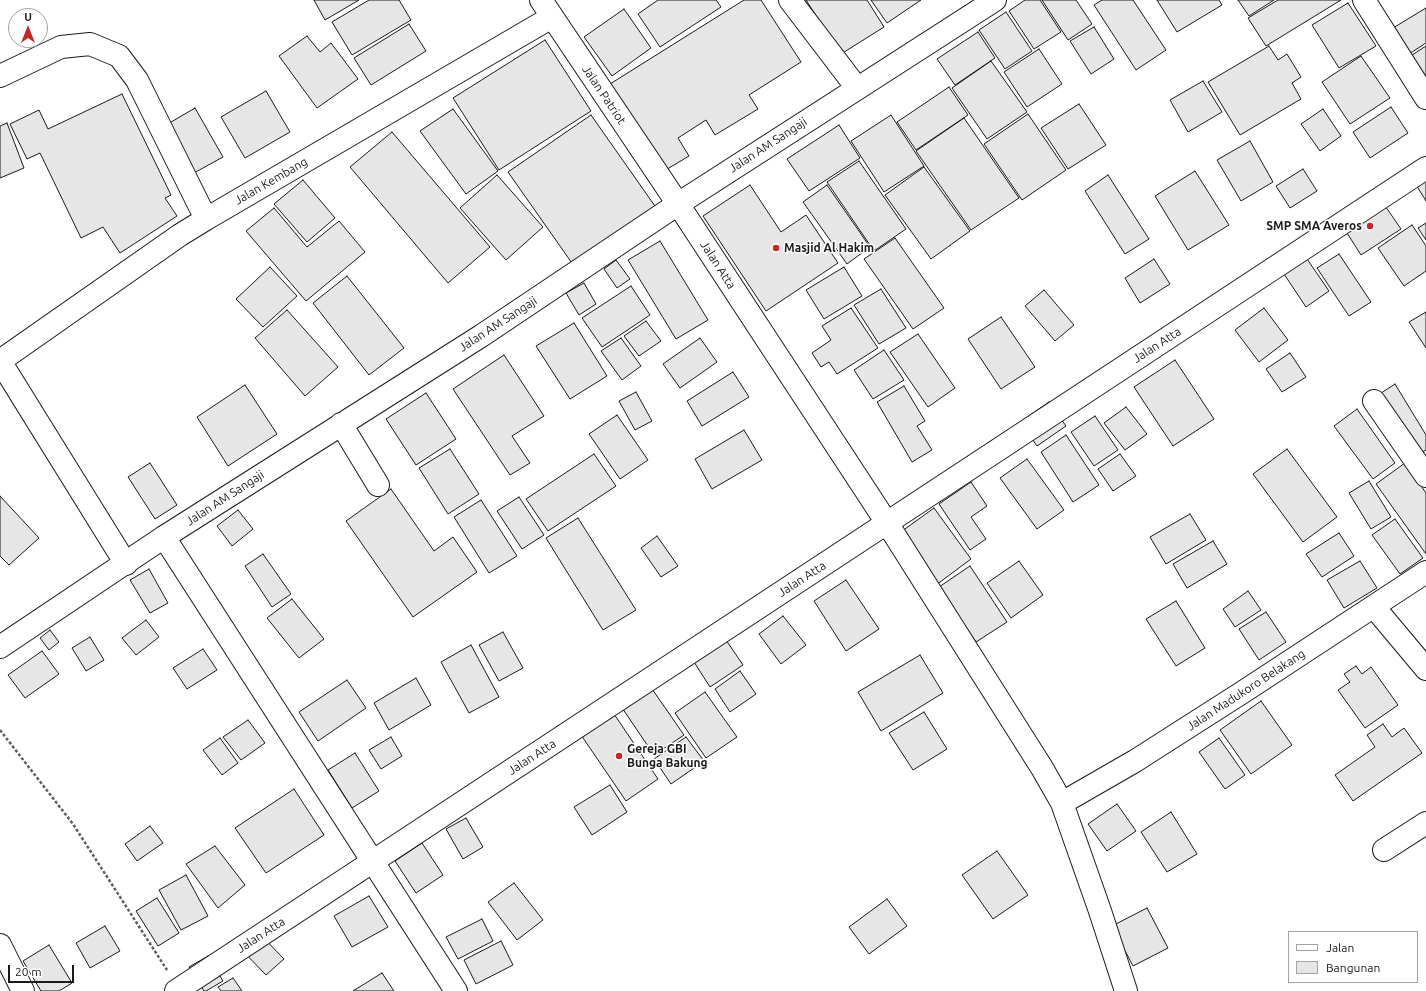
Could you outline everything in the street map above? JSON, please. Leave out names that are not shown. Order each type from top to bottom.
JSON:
[{"type":"main road","points":[[790,0],[857,88]]},
{"type":"main road","name":"Jalan AM Sangaji","points":[[0,647],[164,538],[341,424],[482,336],[672,196],[857,88],[995,0]]},
{"type":"main road","points":[[1364,0],[1426,98]]},
{"type":"main road","name":"Jalan Patriot","points":[[546,8],[672,196]]},
{"type":"main road","name":"Jalan Kembang","points":[[0,361],[180,235],[238,199],[341,141],[546,8]]},
{"type":"main road","points":[[0,76],[61,47],[90,44],[119,56],[137,80],[206,219]]},
{"type":"main road","name":"Jalan Atta","points":[[178,990],[1426,168]]},
{"type":"main road","name":"Jalan Atta","points":[[672,196],[887,523],[1042,768],[1062,803],[1126,991]]},
{"type":"main road","points":[[0,361],[126,564]]},
{"type":"main road","points":[[1374,401],[1426,476]]},
{"type":"main road","points":[[341,424],[378,485]]},
{"type":"main road","points":[[164,538],[456,991]]},
{"type":"main road","name":"Jalan Madukoro Belakang","points":[[1062,803],[1135,761],[1426,572]]},
{"type":"main road","points":[[1374,607],[1426,669]]},
{"type":"main road","points":[[1384,850],[1426,823]]},
{"type":"main road","points":[[0,945],[23,991]]},
{"type":"path","points":[[0,730],[73,824],[178,990]]},
{"type":"building","points":[[314,0],[359,0],[325,20]]},
{"type":"building","points":[[369,0],[399,0],[411,20],[352,55],[332,22]]},
{"type":"building","points":[[658,0],[716,0],[721,7],[660,47],[638,14]]},
{"type":"building","points":[[744,0],[761,0],[801,62],[749,95],[758,109],[715,135],[706,120],[678,138],[689,156],[664,171],[610,84]]},
{"type":"building","points":[[806,0],[867,0],[884,27],[841,54]]},
{"type":"building","points":[[871,0],[921,0],[887,23]]},
{"type":"building","points":[[1025,0],[1040,0],[1061,32],[1034,49],[1009,11]]},
{"type":"building","points":[[1042,0],[1076,0],[1092,24],[1068,40]]},
{"type":"building","points":[[1102,0],[1133,0],[1166,50],[1136,70],[1094,5]]},
{"type":"building","points":[[1157,0],[1219,0],[1222,5],[1177,32]]},
{"type":"building","points":[[1238,0],[1274,0],[1249,16]]},
{"type":"building","points":[[1278,0],[1341,0],[1266,46],[1248,18]]},
{"type":"building","points":[[1348,3],[1376,46],[1339,68],[1312,25]]},
{"type":"building","points":[[1426,8],[1426,43],[1409,54],[1393,28]]},
{"type":"building","points":[[624,9],[651,48],[612,76],[584,37]]},
{"type":"building","points":[[1006,12],[1032,51],[1005,69],[979,30]]},
{"type":"building","points":[[409,24],[426,51],[371,85],[354,58]]},
{"type":"building","points":[[1094,27],[1114,59],[1091,74],[1070,41]]},
{"type":"building","points":[[978,32],[995,58],[955,85],[937,59]]},
{"type":"building","points":[[307,36],[320,52],[331,43],[358,79],[317,108],[279,56]]},
{"type":"building","points":[[545,40],[591,111],[499,170],[453,98]]},
{"type":"building","points":[[1269,46],[1278,60],[1287,54],[1301,77],[1292,83],[1301,99],[1240,135],[1208,82]]},
{"type":"building","points":[[1426,46],[1426,82],[1409,57]]},
{"type":"building","points":[[1039,49],[1062,84],[1027,107],[1004,72]]},
{"type":"building","points":[[1361,56],[1390,98],[1350,124],[1322,82]]},
{"type":"building","points":[[991,61],[1027,112],[987,139],[952,88]]},
{"type":"building","points":[[1203,81],[1222,112],[1188,132],[1170,100]]},
{"type":"building","points":[[949,87],[968,115],[916,150],[897,122]]},
{"type":"building","points":[[266,91],[290,132],[245,158],[221,117]]},
{"type":"building","points":[[122,94],[171,195],[165,198],[177,216],[120,253],[103,227],[81,238],[40,153],[27,159],[10,124],[39,110],[48,129]]},
{"type":"building","points":[[1079,104],[1106,145],[1068,169],[1041,128]]},
{"type":"building","points":[[1391,107],[1408,133],[1370,158],[1353,132]]},
{"type":"building","points":[[195,108],[223,157],[194,173],[166,125]]},
{"type":"building","points":[[453,109],[498,171],[466,194],[420,131]]},
{"type":"building","points":[[1323,109],[1341,136],[1320,151],[1301,124]]},
{"type":"building","points":[[1028,114],[1066,170],[1022,200],[984,144]]},
{"type":"building","points":[[591,115],[657,209],[574,266],[508,172]]},
{"type":"building","points":[[891,115],[924,166],[884,192],[851,141]]},
{"type":"building","points":[[964,118],[1019,198],[971,230],[916,151]]},
{"type":"building","points":[[7,123],[24,168],[0,178],[0,126]]},
{"type":"building","points":[[839,125],[860,158],[809,191],[787,159]]},
{"type":"building","points":[[392,132],[490,247],[448,283],[350,167]]},
{"type":"building","points":[[1250,141],[1273,182],[1241,201],[1217,160]]},
{"type":"building","points":[[859,161],[906,229],[874,251],[827,182]]},
{"type":"building","points":[[1426,165],[1426,201],[1410,175]]},
{"type":"building","points":[[924,167],[970,231],[931,259],[885,195]]},
{"type":"building","points":[[1303,169],[1317,191],[1290,208],[1276,186]]},
{"type":"building","points":[[1195,171],[1229,225],[1188,250],[1155,196]]},
{"type":"building","points":[[497,175],[543,227],[506,260],[460,208]]},
{"type":"building","points":[[1108,175],[1149,239],[1125,254],[1085,191]]},
{"type":"building","points":[[303,180],[335,218],[307,242],[274,204]]},
{"type":"building","name":"Masjid Al Hakim","points":[[750,185],[781,232],[806,215],[838,263],[766,311],[703,216]]},
{"type":"building","points":[[827,185],[870,247],[847,264],[803,202]]},
{"type":"building","name":"SMP SMA Averos","points":[[1379,197],[1401,229],[1361,255],[1340,222]]},
{"type":"building","points":[[274,208],[307,247],[339,221],[365,252],[306,301],[246,231]]},
{"type":"building","points":[[1426,223],[1426,240],[1418,228]]},
{"type":"building","points":[[1412,225],[1426,246],[1426,271],[1404,286],[1378,248]]},
{"type":"building","points":[[895,238],[944,308],[913,329],[864,259]]},
{"type":"building","points":[[660,241],[708,320],[676,339],[628,260]]},
{"type":"building","points":[[1339,254],[1371,302],[1349,316],[1317,268]]},
{"type":"building","points":[[1305,256],[1329,291],[1306,307],[1282,271]]},
{"type":"building","points":[[1154,259],[1170,284],[1140,303],[1125,278]]},
{"type":"building","points":[[616,260],[630,279],[617,288],[604,269]]},
{"type":"building","points":[[270,267],[297,296],[263,327],[236,299]]},
{"type":"building","points":[[844,267],[862,296],[824,319],[806,290]]},
{"type":"building","points":[[347,276],[404,348],[369,375],[313,303]]},
{"type":"building","points":[[584,283],[596,304],[579,315],[566,293]]},
{"type":"building","points":[[631,286],[650,315],[602,347],[582,318]]},
{"type":"building","points":[[881,289],[906,328],[879,344],[854,305]]},
{"type":"building","points":[[1044,290],[1074,325],[1055,341],[1025,306]]},
{"type":"building","points":[[851,308],[878,348],[837,374],[829,362],[821,367],[812,353],[831,340],[822,326]]},
{"type":"building","points":[[1264,308],[1288,340],[1259,362],[1235,330]]},
{"type":"building","points":[[287,310],[338,367],[305,396],[255,338]]},
{"type":"building","points":[[1426,312],[1426,348],[1409,322]]},
{"type":"building","points":[[1001,317],[1035,367],[1001,389],[968,339]]},
{"type":"building","points":[[646,321],[661,341],[639,356],[624,336]]},
{"type":"building","points":[[574,323],[607,376],[570,399],[536,346]]},
{"type":"building","points":[[918,334],[955,388],[928,407],[890,352]]},
{"type":"building","points":[[621,338],[641,366],[622,380],[601,351]]},
{"type":"building","points":[[700,338],[717,362],[680,388],[663,364]]},
{"type":"building","points":[[884,350],[904,380],[873,399],[854,370]]},
{"type":"building","points":[[1290,353],[1306,377],[1282,392],[1266,369]]},
{"type":"building","points":[[504,355],[544,416],[512,436],[530,463],[510,475],[453,389]]},
{"type":"building","points":[[1175,360],[1214,419],[1173,446],[1134,387]]},
{"type":"building","points":[[733,372],[749,397],[702,426],[687,401]]},
{"type":"building","points":[[1395,384],[1426,435],[1426,450],[1416,456],[1378,395]]},
{"type":"building","points":[[245,385],[277,434],[228,466],[197,417]]},
{"type":"building","points":[[904,386],[925,421],[917,426],[932,450],[912,462],[877,402]]},
{"type":"building","points":[[636,392],[652,421],[635,430],[619,401]]},
{"type":"building","points":[[426,393],[456,439],[416,465],[386,419]]},
{"type":"building","points":[[1049,402],[1066,426],[1037,446],[1020,422]]},
{"type":"building","points":[[1126,407],[1147,434],[1125,450],[1104,423]]},
{"type":"building","points":[[1357,409],[1395,463],[1373,479],[1334,426]]},
{"type":"building","points":[[617,415],[648,460],[620,479],[589,434]]},
{"type":"building","points":[[1095,416],[1118,450],[1094,466],[1071,432]]},
{"type":"building","points":[[744,430],[762,460],[712,489],[695,459]]},
{"type":"building","points":[[1066,435],[1099,485],[1073,502],[1041,452]]},
{"type":"building","points":[[450,449],[479,494],[448,514],[419,468]]},
{"type":"building","points":[[1287,449],[1337,517],[1303,542],[1253,474]]},
{"type":"building","points":[[594,454],[616,486],[548,531],[526,499]]},
{"type":"building","points":[[1120,454],[1136,476],[1113,491],[1098,469]]},
{"type":"building","points":[[1027,459],[1064,510],[1037,529],[1000,478]]},
{"type":"building","points":[[150,463],[177,505],[155,519],[128,477]]},
{"type":"building","points":[[1405,463],[1426,493],[1426,554],[1376,484]]},
{"type":"building","points":[[1369,481],[1391,517],[1371,529],[1349,493]]},
{"type":"building","points":[[971,482],[987,506],[971,517],[986,539],[970,550],[939,504]]},
{"type":"building","points":[[391,489],[434,551],[453,537],[477,572],[413,617],[346,521]]},
{"type":"building","points":[[0,496],[39,538],[9,565],[0,556]]},
{"type":"building","points":[[519,497],[544,535],[522,549],[497,511]]},
{"type":"building","points":[[481,500],[517,556],[489,573],[454,517]]},
{"type":"building","points":[[934,508],[971,559],[936,585],[898,534]]},
{"type":"building","points":[[238,510],[253,529],[232,546],[217,526]]},
{"type":"building","points":[[1190,514],[1206,540],[1166,564],[1150,537]]},
{"type":"building","points":[[578,518],[636,610],[603,630],[546,538]]},
{"type":"building","points":[[1395,519],[1423,558],[1400,574],[1372,535]]},
{"type":"building","points":[[1339,533],[1354,556],[1322,577],[1306,554]]},
{"type":"building","points":[[657,536],[678,566],[661,577],[641,548]]},
{"type":"building","points":[[1213,541],[1227,564],[1187,588],[1173,564]]},
{"type":"building","points":[[263,554],[291,594],[272,607],[245,566]]},
{"type":"building","points":[[1019,561],[1043,595],[1011,618],[987,583]]},
{"type":"building","points":[[1360,561],[1377,588],[1344,608],[1327,580]]},
{"type":"building","points":[[970,566],[1007,622],[976,642],[939,587]]},
{"type":"building","points":[[149,569],[168,603],[150,613],[130,580]]},
{"type":"building","points":[[846,580],[879,629],[846,651],[814,601]]},
{"type":"building","points":[[1248,591],[1261,610],[1235,627],[1223,609]]},
{"type":"building","points":[[292,599],[324,639],[299,658],[267,618]]},
{"type":"building","points":[[1176,601],[1205,648],[1176,666],[1146,619]]},
{"type":"building","points":[[1266,612],[1286,642],[1259,660],[1239,629]]},
{"type":"building","points":[[783,616],[806,645],[781,664],[759,634]]},
{"type":"building","points":[[146,620],[159,637],[136,655],[122,638]]},
{"type":"building","points":[[50,630],[59,642],[49,650],[40,638]]},
{"type":"building","points":[[503,632],[523,668],[499,681],[479,645]]},
{"type":"building","points":[[90,637],[104,660],[86,671],[72,648]]},
{"type":"building","points":[[726,640],[743,665],[710,687],[694,662]]},
{"type":"building","points":[[471,645],[499,697],[469,713],[441,662]]},
{"type":"building","points":[[203,649],[217,670],[187,689],[173,668]]},
{"type":"building","points":[[42,651],[59,674],[25,698],[8,675]]},
{"type":"building","points":[[920,655],[943,693],[881,731],[858,692]]},
{"type":"building","points":[[1356,666],[1362,674],[1371,667],[1398,705],[1365,728],[1338,690],[1350,682],[1344,674]]},
{"type":"building","points":[[740,671],[756,694],[730,712],[715,689]]},
{"type":"building","points":[[641,673],[684,735],[654,755],[612,693]]},
{"type":"building","points":[[416,678],[431,705],[389,730],[374,703]]},
{"type":"building","points":[[347,680],[366,708],[318,741],[299,712]]},
{"type":"building","points":[[705,692],[737,737],[706,758],[675,713]]},
{"type":"building","points":[[1261,701],[1292,745],[1251,774],[1220,730]]},
{"type":"building","name":"Gereja GBI Bunga Bakung","points":[[612,711],[658,779],[626,801],[579,732]]},
{"type":"building","points":[[924,712],[947,749],[913,770],[889,733]]},
{"type":"building","points":[[248,720],[265,743],[241,760],[223,737]]},
{"type":"building","points":[[1383,724],[1392,737],[1404,728],[1422,753],[1353,801],[1335,775],[1375,747],[1367,735]]},
{"type":"building","points":[[391,737],[402,756],[381,769],[369,750]]},
{"type":"building","points":[[686,737],[704,761],[671,784],[654,759]]},
{"type":"building","points":[[220,738],[238,763],[222,775],[203,750]]},
{"type":"building","points":[[1219,738],[1245,775],[1225,789],[1199,752]]},
{"type":"building","points":[[355,753],[379,791],[352,808],[328,770]]},
{"type":"building","points":[[610,785],[627,812],[592,835],[574,807]]},
{"type":"building","points":[[294,789],[324,835],[266,873],[235,828]]},
{"type":"building","points":[[1117,804],[1136,831],[1107,851],[1088,824]]},
{"type":"building","points":[[1171,812],[1197,854],[1167,872],[1141,832]]},
{"type":"building","points":[[466,818],[483,847],[463,859],[446,829]]},
{"type":"building","points":[[150,826],[163,843],[137,861],[125,844]]},
{"type":"building","points":[[422,843],[443,875],[416,893],[395,861]]},
{"type":"building","points":[[215,846],[245,885],[218,908],[186,864]]},
{"type":"building","points":[[997,851],[1028,895],[993,919],[962,875]]},
{"type":"building","points":[[186,875],[208,916],[181,930],[159,890]]},
{"type":"building","points":[[514,883],[543,920],[517,940],[488,902]]},
{"type":"building","points":[[369,896],[388,927],[352,947],[334,916]]},
{"type":"building","points":[[157,898],[179,933],[158,946],[136,911]]},
{"type":"building","points":[[887,899],[907,926],[869,954],[849,927]]},
{"type":"building","points":[[1147,908],[1168,948],[1133,966],[1112,926]]},
{"type":"building","points":[[482,919],[493,941],[458,959],[446,937]]},
{"type":"building","points":[[105,926],[120,951],[90,968],[76,943]]},
{"type":"building","points":[[256,930],[284,959],[266,975],[238,946]]},
{"type":"building","points":[[501,941],[513,965],[476,984],[464,960]]},
{"type":"building","points":[[49,945],[72,983],[59,991],[41,991],[23,961]]},
{"type":"building","points":[[208,956],[223,981],[204,991],[189,967]]},
{"type":"building","points":[[382,973],[394,991],[353,991]]},
{"type":"building","points":[[233,978],[242,991],[221,991],[218,987]]},
{"type":"place","name":"SMP SMA Averos","points":[[1370,226]]},
{"type":"place","name":"Masjid Al Hakim","points":[[776,248]]},
{"type":"place","name":"Gereja GBI Bunga Bakung","points":[[619,756]]}]
